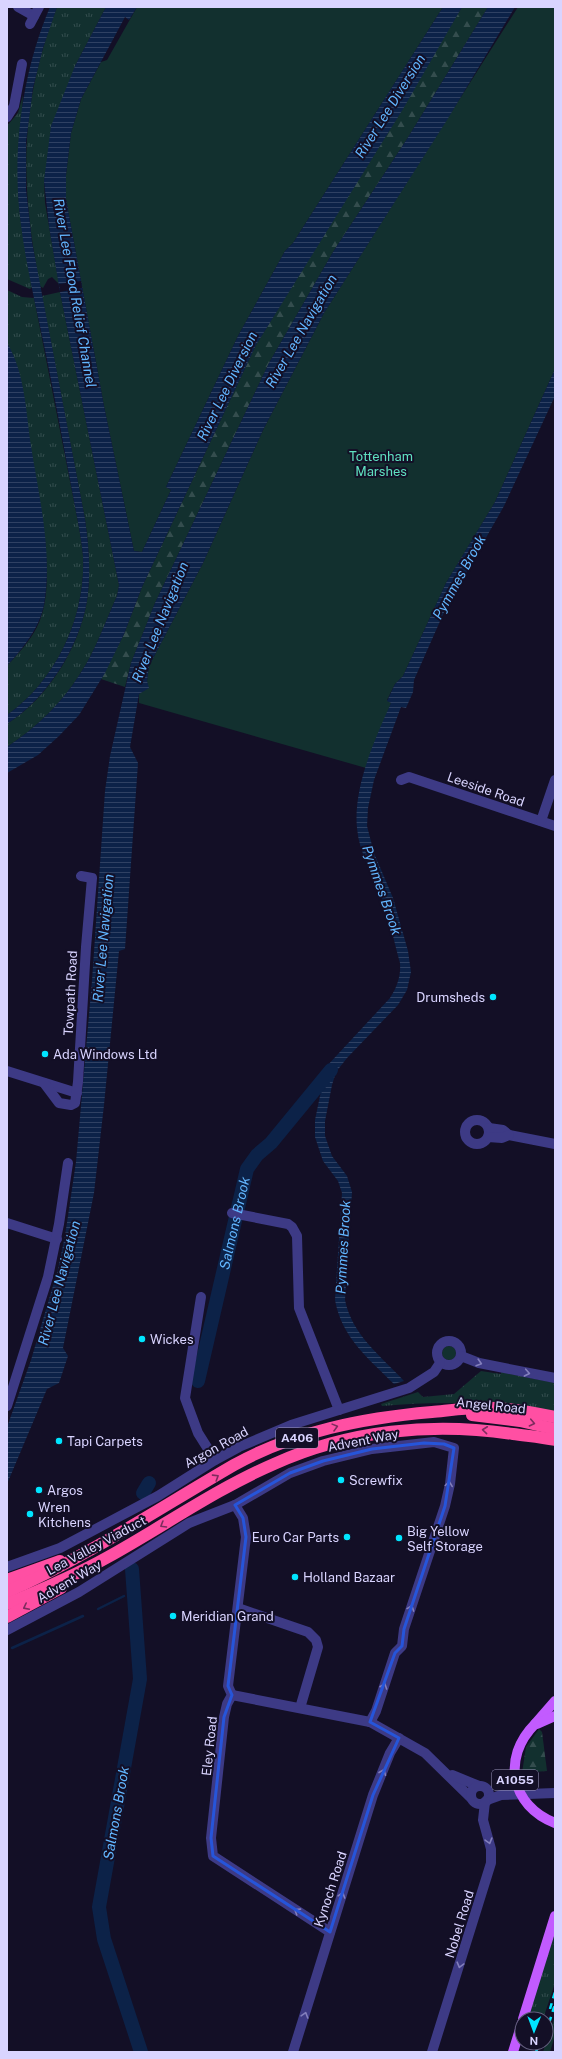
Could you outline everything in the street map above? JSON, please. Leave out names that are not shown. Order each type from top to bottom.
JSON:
[{"type":"highway","name":"A406","points":[[423,1413],[495,1408],[525,1411],[555,1417]]},
{"type":"highway","name":"Angel Road","points":[[423,1413],[499,1418],[555,1429]]},
{"type":"highway","name":"Lea Valley Viaduct","points":[[7,1592],[42,1577],[101,1546],[235,1465],[261,1452],[306,1435],[358,1421],[423,1413]]},
{"type":"highway","name":"Lea Valley Viaduct","points":[[7,1604],[48,1587],[107,1558],[247,1476],[274,1463],[326,1445],[351,1438],[380,1433],[438,1428],[484,1430],[523,1435]]},
{"type":"highway","name":"Angel Road","points":[[523,1435],[555,1440]]},
{"type":"highway","points":[[523,1435],[555,1446]]},
{"type":"highway","points":[[7,1580],[101,1546]]},
{"type":"highway","points":[[7,1617],[51,1594],[107,1558]]},
{"type":"main road","name":"A1055","points":[[555,1701],[524,1737],[515,1766],[516,1782],[521,1796],[530,1808],[543,1818],[555,1823]]},
{"type":"main road","name":"A1055","points":[[544,1714],[555,1708]]},
{"type":"main road","points":[[535,1724],[555,1716]]},
{"type":"main road","points":[[525,2011],[555,1916]]},
{"type":"street","points":[[18,7],[35,16]]},
{"type":"street","points":[[7,117],[14,106],[22,64]]},
{"type":"street","name":"Leeside Road","points":[[405,778],[555,826]]},
{"type":"street","points":[[541,821],[555,780]]},
{"type":"street","name":"Towpath Road","points":[[77,1093],[92,878],[82,876]]},
{"type":"street","points":[[7,1071],[77,1093],[75,1103],[71,1105],[64,1105],[59,1103],[44,1083]]},
{"type":"street","points":[[489,1133],[502,1138],[509,1135],[555,1144]]},
{"type":"street","points":[[7,1406],[48,1277],[57,1239],[68,1164]]},
{"type":"street","points":[[235,1214],[288,1224],[295,1231],[297,1236],[299,1308],[338,1410]]},
{"type":"street","points":[[7,1223],[57,1239]]},
{"type":"street","points":[[200,1297],[185,1398],[198,1433],[215,1460]]},
{"type":"street","points":[[444,1342],[455,1343],[460,1348],[461,1356],[458,1362],[451,1366],[440,1363],[436,1353],[438,1347],[444,1342]]},
{"type":"street","points":[[461,1356],[479,1363],[555,1378]]},
{"type":"street","name":"Argon Road","points":[[7,1567],[60,1548],[158,1496],[215,1460],[273,1432],[416,1384],[434,1372],[440,1363]]},
{"type":"street","name":"Advent Way","points":[[7,1630],[79,1592],[189,1523],[235,1505],[290,1473],[346,1454],[434,1442],[454,1448],[452,1455],[450,1484],[445,1506],[404,1629],[402,1646],[395,1653],[376,1711],[370,1722]]},
{"type":"street","points":[[235,1505],[246,1525],[238,1608],[228,1686],[232,1696],[370,1722],[425,1753],[447,1773],[475,1803],[486,1801],[501,1795],[555,1793]]},
{"type":"street","points":[[238,1608],[308,1632],[316,1640],[318,1647],[300,1708]]},
{"type":"street","name":"Eley Road","points":[[232,1696],[227,1704],[224,1717],[211,1838],[213,1856],[330,1932]]},
{"type":"street","name":"Kynoch Road","points":[[293,2052],[373,1795],[390,1753],[399,1738]]},
{"type":"street","points":[[447,1773],[501,1795]]},
{"type":"street","points":[[471,1798],[472,1791],[481,1787]]},
{"type":"street","name":"Nobel Road","points":[[432,2052],[491,1863],[492,1849],[483,1820],[486,1801],[489,1795],[481,1787]]},
{"type":"highlighted area","points":[[424,1443],[444,1444],[454,1448],[445,1506],[404,1629],[402,1646],[395,1653],[370,1722],[399,1738],[373,1795],[330,1932],[213,1856],[211,1838],[224,1717],[232,1695],[228,1686],[246,1537],[243,1518],[235,1505],[290,1473],[323,1461],[372,1449]]},
{"type":"green space","points":[[57,7],[106,7],[75,66],[44,181],[45,203],[59,284],[52,277],[48,279],[43,288],[40,286],[33,249],[27,179],[27,145],[30,112],[36,78],[45,43]]},
{"type":"green space","points":[[137,7],[443,7],[293,243],[285,251],[238,336],[166,487],[171,490],[142,552],[134,551],[104,406],[66,199],[66,175],[71,133],[81,99],[101,62],[107,60]]},
{"type":"green space","points":[[462,7],[488,7],[407,139],[333,252],[269,363],[155,603],[131,663],[125,687],[101,679],[124,634],[142,587],[256,345]]},
{"type":"green space","name":"Tottenham Marshes","points":[[518,7],[555,7],[555,369],[495,502],[446,583],[403,676],[395,684],[387,700],[391,703],[366,768],[139,703],[139,694],[148,688],[147,681],[149,666],[203,563],[263,430],[324,313]]},
{"type":"green space","points":[[23,95],[18,190],[20,216],[32,287],[30,289],[7,279],[7,126],[18,113]]},
{"type":"green space","points":[[7,290],[22,297],[34,298],[81,539],[83,579],[73,623],[65,645],[54,665],[25,701],[7,715],[7,666],[27,642],[37,627],[46,595],[47,572],[45,539],[9,347],[7,343]]},
{"type":"green space","points":[[60,292],[119,585],[117,596],[95,646],[73,685],[48,714],[7,747],[7,724],[36,700],[59,670],[69,654],[77,636],[87,601],[89,560],[85,519],[42,296]]},
{"type":"green space","points":[[446,1346],[452,1346],[456,1350],[456,1356],[452,1360],[446,1360],[442,1356],[442,1350]]},
{"type":"green space","points":[[481,1371],[501,1374],[501,1372],[555,1383],[555,1412],[511,1406],[469,1403],[427,1403],[382,1406],[381,1404],[418,1392],[423,1397],[454,1394]]},
{"type":"green space","points":[[539,1729],[542,1732],[547,1771],[522,1773],[526,1747]]},
{"type":"green space","points":[[555,1930],[555,1983],[546,2011],[530,2011]]},
{"type":"green space","points":[[555,2016],[554,2038],[554,2019]]},
{"type":"water","points":[[50,7],[57,7],[43,48],[33,88],[26,142],[26,189],[32,242],[85,519],[89,581],[83,619],[69,654],[48,686],[22,713],[7,724],[7,715],[25,701],[40,684],[54,665],[65,645],[79,601],[83,579],[83,556],[79,530],[54,393],[22,234],[18,191],[19,137],[22,110],[33,57]]},
{"type":"water","points":[[106,7],[137,7],[129,20],[125,17],[81,99],[71,133],[66,175],[66,199],[104,406],[134,551],[142,552],[171,490],[166,487],[238,336],[285,251],[293,243],[443,7],[462,7],[403,109],[256,345],[142,587],[124,634],[105,673],[79,715],[59,736],[38,755],[7,773],[7,747],[48,714],[73,685],[95,646],[117,596],[119,585],[60,292],[49,226],[44,181],[51,126],[75,66]]},
{"type":"water","name":"River Lee Navigation","points":[[488,7],[515,7],[447,120],[324,313],[263,430],[203,563],[149,666],[147,681],[149,688],[139,694],[130,747],[138,763],[125,949],[119,951],[94,1193],[63,1348],[68,1356],[59,1383],[47,1389],[7,1484],[7,1427],[31,1360],[58,1269],[65,1236],[76,1162],[92,981],[105,791],[110,756],[131,663],[155,603],[269,363],[333,252],[407,139]]},
{"type":"water","points":[[7,343],[18,367],[24,393],[44,525],[47,565],[42,614],[24,645],[7,666]]},
{"type":"water","name":"Pymmes Brook","points":[[555,369],[555,396],[504,506],[445,610],[414,680],[413,692],[406,708],[401,707],[374,780],[368,808],[367,826],[374,853],[393,898],[408,951],[411,972],[407,990],[398,1005],[347,1058],[336,1072],[325,1121],[325,1136],[332,1156],[347,1176],[352,1192],[345,1300],[354,1324],[368,1344],[404,1381],[394,1384],[357,1346],[344,1326],[338,1313],[335,1300],[342,1193],[338,1181],[323,1161],[315,1137],[315,1120],[326,1067],[390,998],[397,986],[400,972],[400,963],[382,899],[360,846],[357,828],[358,796],[366,764],[391,703],[387,701],[395,684],[403,676],[446,583],[495,502]]},
{"type":"pier","points":[[81,281],[82,288],[60,292],[59,284]]},
{"type":"waterway","name":"Salmons Brook","points":[[198,1381],[247,1169],[257,1155],[271,1143],[331,1070]]},
{"type":"waterway","name":"Salmons Brook","points":[[143,1493],[149,1483]]},
{"type":"waterway","name":"Salmons Brook","points":[[132,1569],[140,1679],[99,1907],[104,1939],[141,2052]]},
{"type":"waterway","points":[[98,1609],[124,1596]]},
{"type":"waterway","points":[[12,1648],[83,1616]]},
{"type":"railway","points":[[550,2009],[555,1992]]},
{"type":"railway","points":[[553,2011],[555,2004]]},
{"type":"place","name":"Drumsheds","points":[[493,997]]},
{"type":"place","name":"Ada Windows Ltd","points":[[45,1054]]},
{"type":"place","name":"Wickes","points":[[142,1339]]},
{"type":"place","name":"Tapi Carpets","points":[[59,1441]]},
{"type":"place","name":"Screwfix","points":[[341,1480]]},
{"type":"place","name":"Argos","points":[[39,1490]]},
{"type":"place","name":"Wren Kitchens","points":[[30,1514]]},
{"type":"place","name":"Euro Car Parts","points":[[347,1537]]},
{"type":"place","name":"Big Yellow Self Storage","points":[[399,1538]]},
{"type":"place","name":"Holland Bazaar","points":[[295,1577]]},
{"type":"place","name":"Meridian Grand","points":[[173,1616]]},
{"type":"water label","name":"River Lee Diversion","points":[[390,106]]},
{"type":"water label","name":"River Lee Flood Relief Channel","points":[[75,293]]},
{"type":"water label","name":"River Lee Diversion","points":[[227,386]]}]
